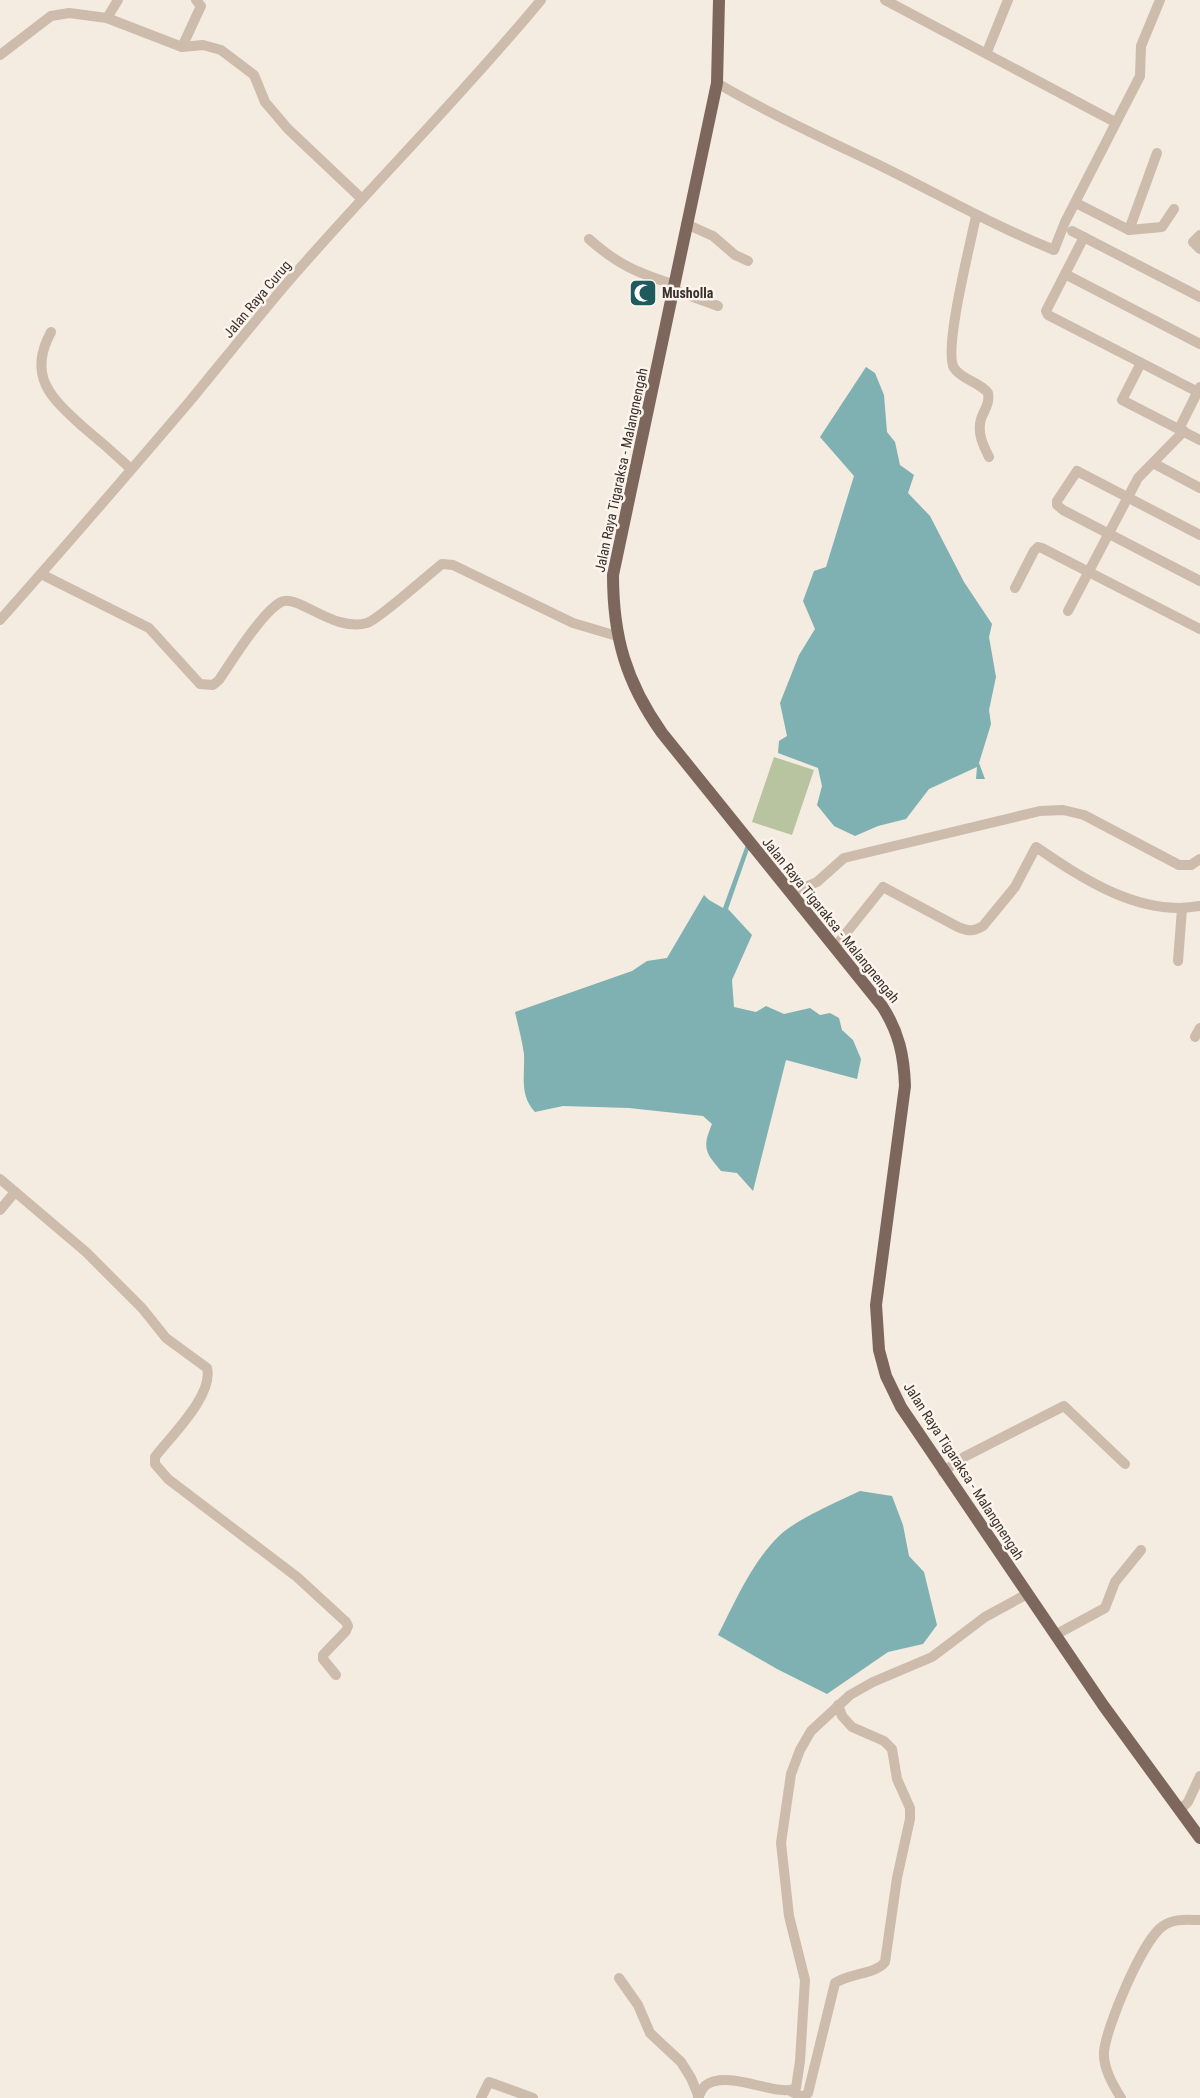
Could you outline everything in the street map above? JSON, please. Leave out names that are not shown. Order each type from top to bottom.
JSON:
[{"type":"main road","name":"Jalan Raya Tigaraksa - Malangnengah","points":[[719,0],[716,83],[686,224],[675,288],[613,575],[617,636],[633,686],[653,720],[889,1017],[903,1055],[905,1086],[903,1114],[876,1294],[876,1325],[886,1376],[892,1392],[943,1472],[1027,1594],[1200,1838]]},
{"type":"street","points":[[107,18],[118,0]]},
{"type":"street","points":[[182,47],[201,6],[196,0]]},
{"type":"street","name":"Jalan Raya Curug","points":[[0,620],[131,470],[288,282],[467,86],[541,0]]},
{"type":"street","points":[[886,0],[987,52],[1007,66],[1115,122]]},
{"type":"street","points":[[987,52],[1008,0]]},
{"type":"street","points":[[716,83],[792,124],[885,168],[976,216],[1054,250],[1065,222],[1140,76],[1141,46],[1160,0]]},
{"type":"street","points":[[0,55],[51,16],[69,14],[107,18],[182,47],[203,45],[221,50],[248,69],[258,82],[265,102],[288,129],[362,199]]},
{"type":"street","points":[[1129,230],[1157,153]]},
{"type":"street","points":[[1076,203],[1129,230],[1162,227],[1174,209]]},
{"type":"street","points":[[976,216],[953,331],[951,356],[955,368],[988,393],[988,402],[980,421],[980,432],[989,457]]},
{"type":"street","points":[[686,224],[713,236],[735,255],[748,260]]},
{"type":"street","points":[[1072,231],[1200,297]]},
{"type":"street","points":[[1200,234],[1194,242],[1196,247],[1200,249]]},
{"type":"street","points":[[1068,611],[1138,478],[1181,430],[1199,391],[1048,315],[1046,311],[1084,237]]},
{"type":"street","points":[[588,240],[611,259],[630,269],[718,306]]},
{"type":"street","points":[[1065,274],[1200,344]]},
{"type":"street","points":[[51,332],[43,346],[41,362],[48,392],[53,400],[131,470]]},
{"type":"street","points":[[1141,363],[1122,400],[1200,440]]},
{"type":"street","points":[[1153,463],[1200,488]]},
{"type":"street","points":[[1200,535],[1077,471],[1057,502],[1057,505],[1063,510],[1200,581]]},
{"type":"street","points":[[1015,588],[1034,551],[1038,547],[1200,629]]},
{"type":"street","points":[[41,574],[149,628],[194,681],[206,686],[213,685],[218,680],[268,612],[282,601],[290,600],[296,602],[341,624],[369,623],[442,564],[453,565],[572,623],[617,636]]},
{"type":"street","points":[[791,893],[817,882],[844,858],[1040,811],[1063,810],[1084,815],[1179,864],[1191,865],[1200,859]]},
{"type":"street","points":[[835,947],[883,886],[958,927],[968,931],[976,930],[983,926],[1015,888],[1036,847],[1086,880],[1118,894],[1144,903],[1182,909],[1200,906]]},
{"type":"street","points":[[1178,961],[1182,909]]},
{"type":"street","points":[[0,1179],[86,1252],[142,1308],[166,1338],[207,1368],[207,1381],[199,1401],[155,1456],[154,1464],[168,1479],[305,1583],[346,1622],[348,1626],[346,1631],[323,1655],[322,1659],[336,1675]]},
{"type":"street","points":[[0,1210],[15,1192]]},
{"type":"street","points":[[943,1472],[964,1457],[1064,1406],[1125,1464]]},
{"type":"street","points":[[1055,1634],[1105,1608],[1115,1582],[1141,1550]]},
{"type":"street","points":[[792,2092],[796,2088],[799,2074],[805,1980],[788,1903],[782,1858],[782,1832],[791,1774],[797,1756],[811,1731],[838,1705],[873,1682],[932,1657],[985,1617],[1027,1594]]},
{"type":"street","points":[[698,2097],[704,2087],[714,2082],[739,2084],[780,2094],[792,2092],[803,2097],[808,2092],[835,1983],[855,1973],[881,1967],[886,1962],[901,1854],[910,1815],[909,1804],[897,1779],[892,1749],[884,1741],[852,1726],[842,1716],[838,1705]]},
{"type":"street","points":[[1180,1810],[1188,1802],[1200,1776]]},
{"type":"street","points":[[1121,2098],[1108,2072],[1104,2052],[1115,2010],[1149,1942],[1161,1927],[1174,1921],[1200,1920]]},
{"type":"street","points":[[619,1978],[638,2005],[650,2033],[681,2062],[691,2078],[698,2097]]},
{"type":"street","points":[[481,2098],[489,2082],[534,2098]]},
{"type":"green space","points":[[774,757],[814,770],[792,835],[752,822]]},
{"type":"water","points":[[866,367],[875,373],[884,395],[887,432],[895,442],[900,465],[914,475],[908,493],[930,516],[964,582],[992,624],[989,637],[996,677],[989,710],[991,724],[979,763],[985,779],[976,779],[977,767],[929,789],[906,819],[878,826],[855,836],[834,826],[817,805],[822,786],[818,768],[778,753],[779,741],[787,736],[780,703],[799,655],[815,629],[803,601],[814,571],[826,567],[854,476],[820,437]]},
{"type":"water","points":[[746,845],[749,849],[728,909],[752,935],[732,980],[734,1007],[756,1012],[766,1006],[784,1014],[810,1008],[820,1015],[830,1013],[839,1018],[842,1030],[853,1040],[861,1059],[857,1079],[786,1060],[753,1191],[737,1173],[721,1171],[711,1159],[706,1144],[712,1124],[703,1116],[629,1108],[563,1106],[535,1112],[525,1092],[524,1054],[515,1012],[632,971],[647,961],[667,958],[704,895],[723,908]]},
{"type":"water","points":[[860,1491],[892,1496],[903,1525],[909,1556],[924,1572],[937,1625],[923,1644],[888,1652],[827,1694],[777,1669],[718,1635],[752,1570],[769,1546],[786,1530],[806,1517]]},
{"type":"place","name":"Musholla","points":[[643,293]]}]
